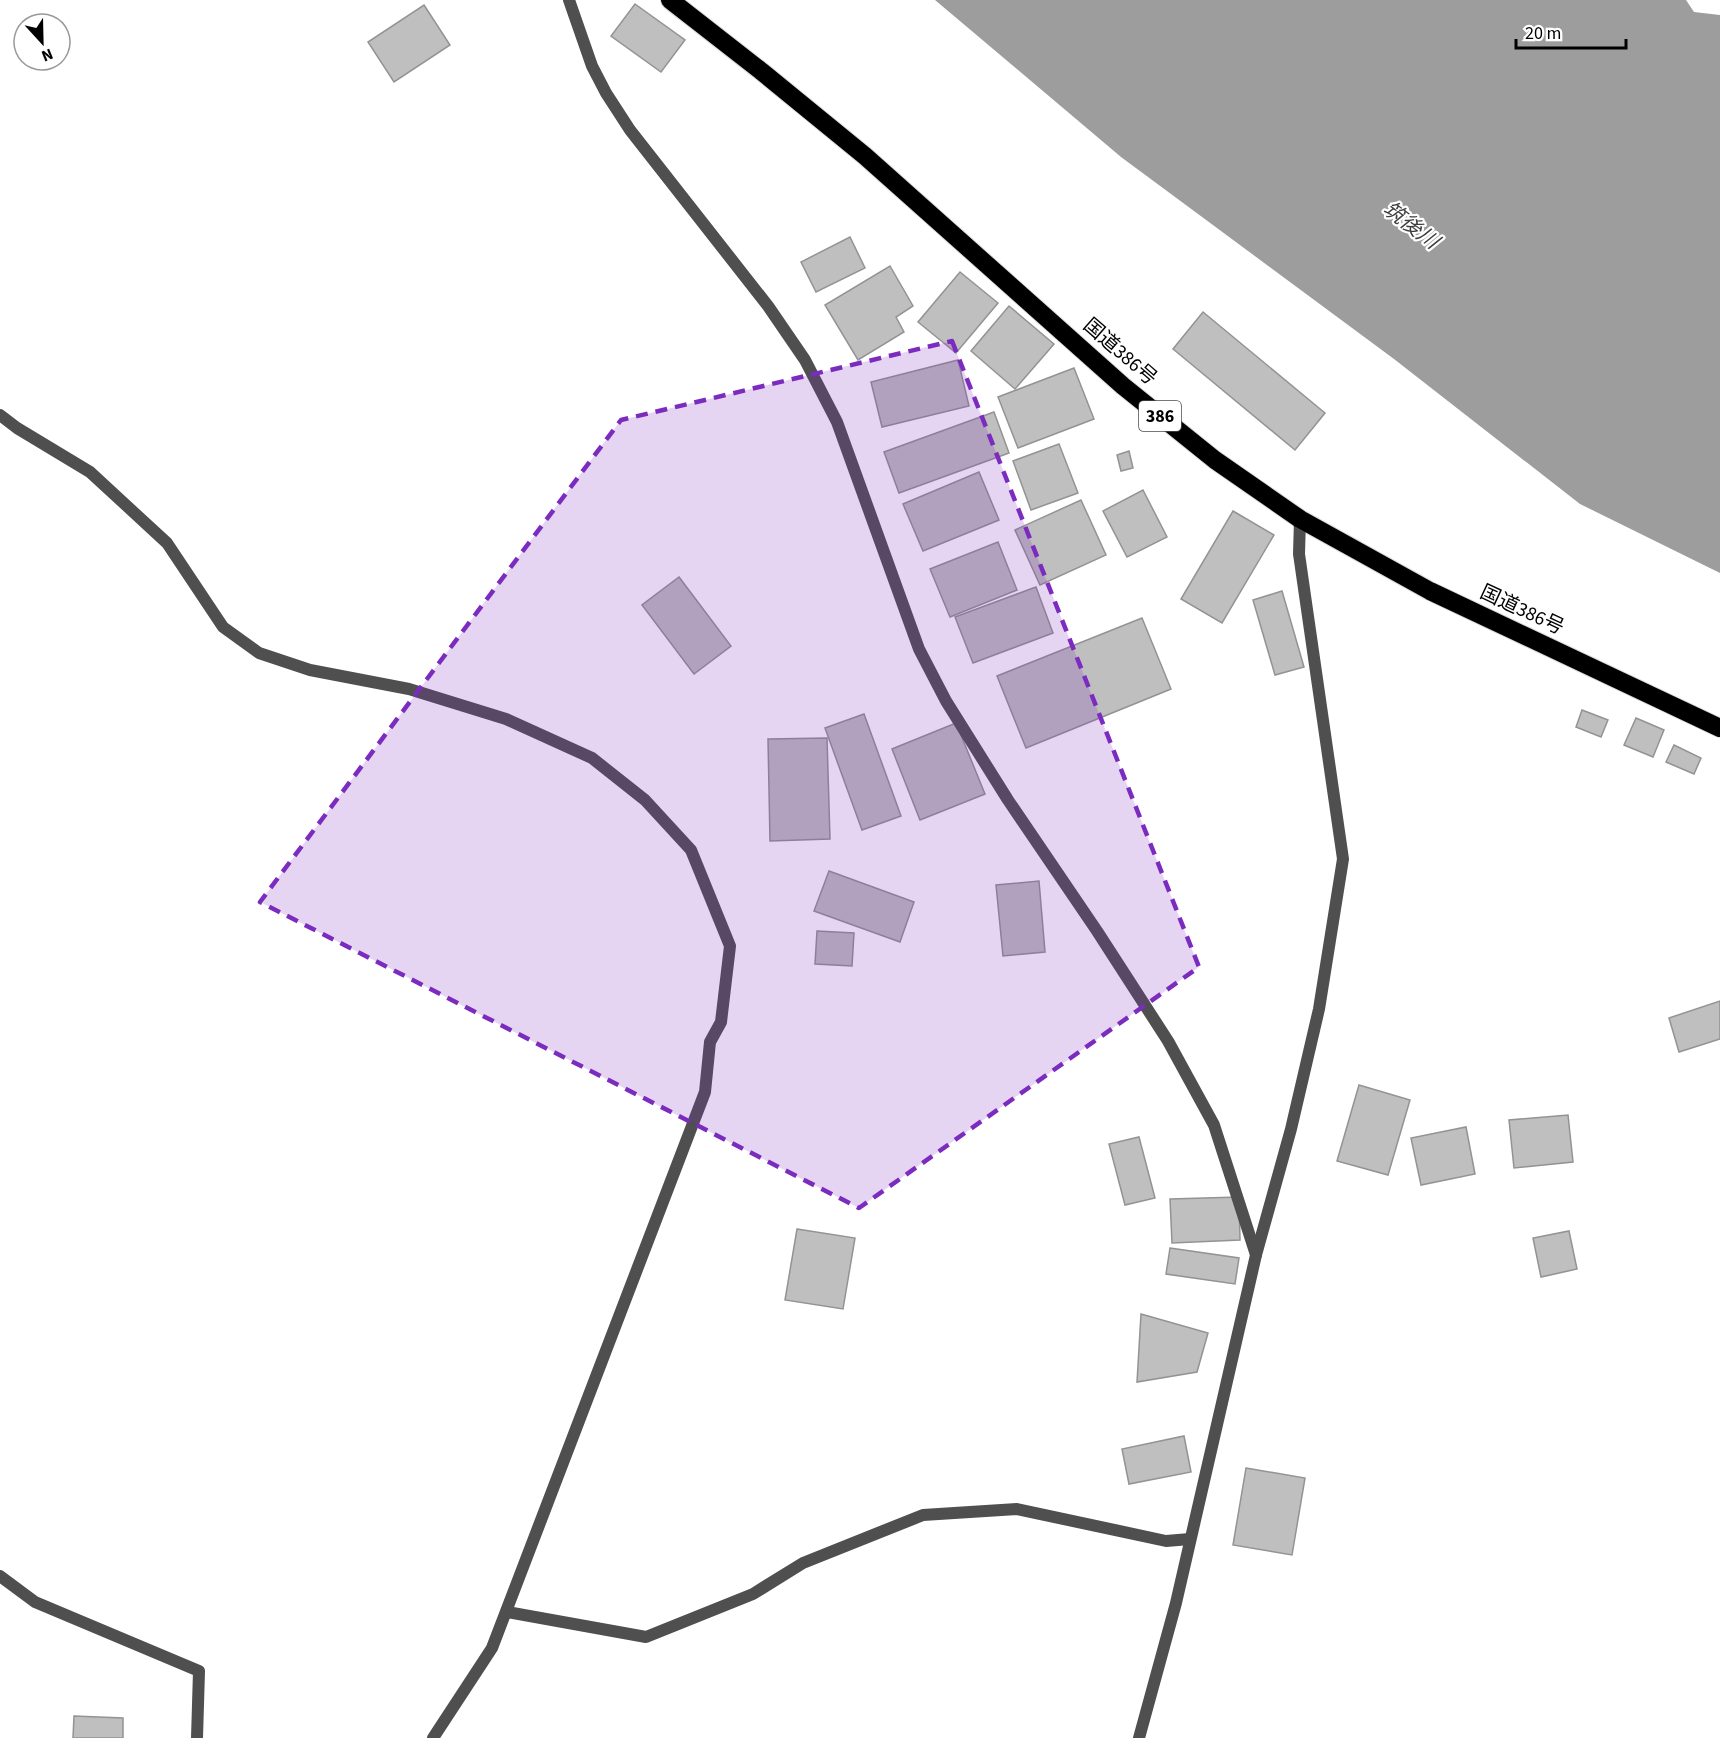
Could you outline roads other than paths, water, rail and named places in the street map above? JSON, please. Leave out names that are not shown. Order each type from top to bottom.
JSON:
[{"type":"highway","name":"国道386号","points":[[670,0],[865,156],[1123,386],[1215,460],[1300,519],[1430,591],[1720,728]]},
{"type":"street","points":[[568,0],[592,66],[630,130],[756,290],[805,360],[837,422],[919,649],[946,701],[1008,800],[1168,1041],[1214,1125],[1256,1255]]},
{"type":"street","points":[[0,415],[17,428],[90,471],[167,543],[223,627],[259,653],[310,670],[409,688],[506,719],[592,758],[645,800],[691,850],[730,946],[720,1023],[710,1042],[705,1092],[492,1648],[433,1738]]},
{"type":"street","points":[[1139,1738],[1176,1603],[1256,1255],[1291,1129],[1319,1009],[1343,859],[1299,554],[1300,519]]},
{"type":"street","points":[[507,1612],[646,1637],[753,1594],[803,1563],[923,1515],[1017,1509],[1166,1541],[1190,1539]]},
{"type":"street","points":[[0,1576],[35,1602],[200,1671],[197,1738]]},
{"type":"water","name":"筑後川","points":[[935,0],[1686,0],[1694,12],[1720,15],[1720,573],[1580,504],[1394,359],[1121,157]]}]
